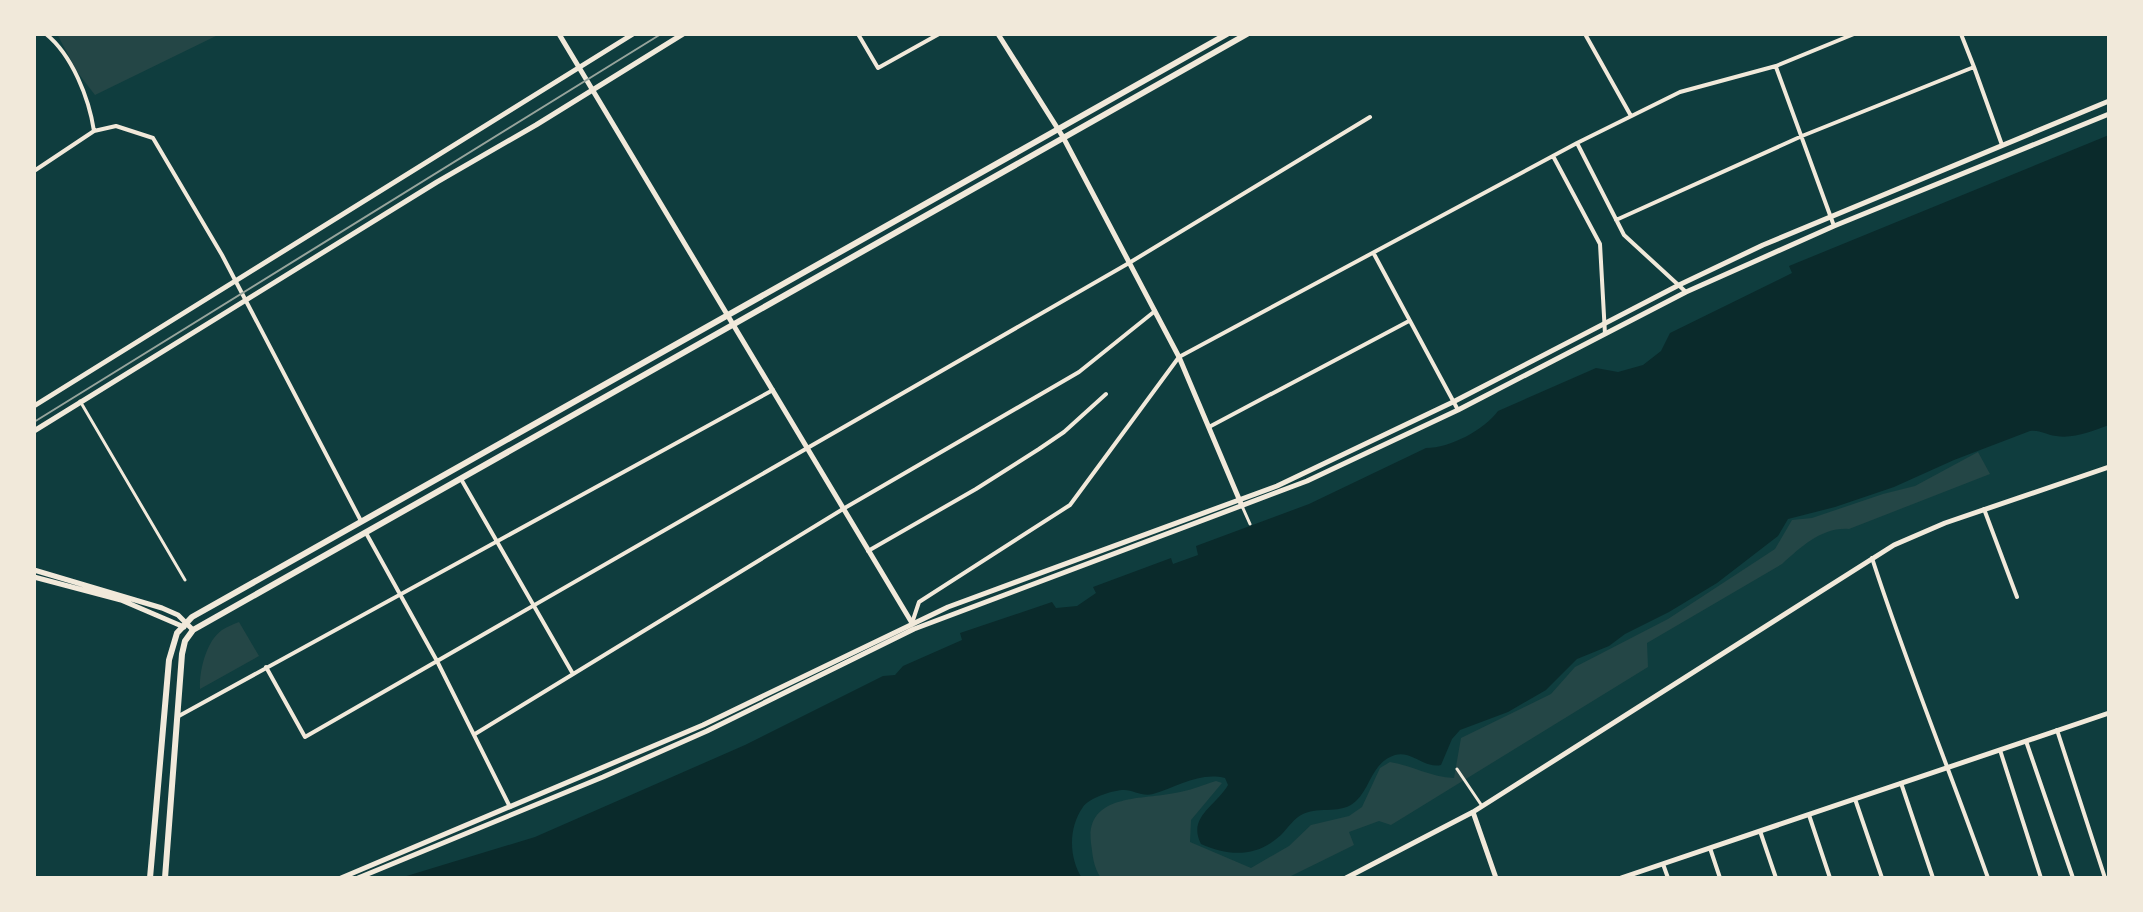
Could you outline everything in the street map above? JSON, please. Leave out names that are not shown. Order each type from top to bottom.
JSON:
[{"type":"main road","points":[[559,34],[912,623]]},
{"type":"main road","points":[[34,406],[633,34]]},
{"type":"main road","points":[[34,431],[683,34]]},
{"type":"main road","points":[[998,34],[1063,137],[1179,357],[1241,503]]},
{"type":"main road","points":[[150,878],[169,660],[174,639],[184,624],[361,521],[1227,34]]},
{"type":"main road","points":[[165,878],[183,649],[193,630],[1247,34]]},
{"type":"main road","points":[[358,878],[707,731],[914,629],[1241,503],[1453,402],[1763,245],[2109,101]]},
{"type":"main road","points":[[341,878],[703,725],[912,623],[994,589],[1307,481],[1458,410],[1686,292],[1834,226],[2109,114]]},
{"type":"main road","points":[[1346,878],[1473,812],[1894,545],[1984,509],[2109,467]]},
{"type":"main road","points":[[34,570],[162,608],[193,630]]},
{"type":"main road","points":[[34,577],[121,600],[184,624]]},
{"type":"main road","points":[[1621,878],[2109,713]]},
{"type":"main road","points":[[1473,812],[1496,878]]},
{"type":"street","points":[[46,34],[58,44],[87,101],[94,131]]},
{"type":"street","points":[[858,34],[878,68],[939,34]]},
{"type":"street","points":[[1585,34],[1631,116]]},
{"type":"street","points":[[912,623],[919,602],[1070,505],[1179,357],[1577,143],[1680,92],[1776,66],[1854,34]]},
{"type":"street","points":[[1961,34],[2003,147]]},
{"type":"street","points":[[1776,66],[1834,226]]},
{"type":"street","points":[[1616,220],[1802,136],[1974,67]]},
{"type":"street","points":[[266,667],[305,737],[1129,263],[1370,117]]},
{"type":"street","points":[[34,171],[94,131],[116,126],[153,138],[235,281],[361,521]]},
{"type":"street","points":[[1577,143],[1624,235],[1686,292]]},
{"type":"street","points":[[1553,156],[1600,244],[1605,334]]},
{"type":"street","points":[[1373,253],[1458,410]]},
{"type":"street","points":[[475,734],[843,509],[1079,372],[1155,311]]},
{"type":"street","points":[[1209,427],[1409,321]]},
{"type":"street","points":[[177,717],[773,390]]},
{"type":"street","points":[[868,551],[976,489],[1064,432],[1106,394]]},
{"type":"street","points":[[80,401],[185,580]]},
{"type":"street","points":[[460,477],[573,674]]},
{"type":"street","points":[[1241,503],[1250,524]]},
{"type":"street","points":[[1984,509],[2017,597]]},
{"type":"street","points":[[365,531],[437,661],[510,807]]},
{"type":"street","points":[[1872,558],[1988,878]]},
{"type":"street","points":[[2057,730],[2105,878]]},
{"type":"street","points":[[2026,741],[2073,878]]},
{"type":"street","points":[[2000,750],[2041,878]]},
{"type":"street","points":[[1457,769],[1482,806]]},
{"type":"street","points":[[1901,783],[1933,878]]},
{"type":"street","points":[[1855,799],[1882,878]]},
{"type":"street","points":[[1809,815],[1830,878]]},
{"type":"street","points":[[1760,831],[1776,878]]},
{"type":"street","points":[[1710,848],[1720,878]]},
{"type":"street","points":[[1663,864],[1668,878]]},
{"type":"shaded area","points":[[57,34],[220,34],[95,95],[78,73]]},
{"type":"shaded area","points":[[2109,135],[2109,425],[2069,436],[2030,431],[1894,487],[1788,519],[1778,536],[1717,583],[1609,646],[1577,659],[1546,690],[1508,712],[1460,730],[1452,739],[1441,765],[1435,766],[1401,754],[1387,758],[1356,801],[1344,808],[1303,814],[1262,848],[1233,853],[1201,844],[1198,835],[1200,819],[1228,785],[1225,778],[1206,777],[1153,794],[1126,790],[1112,792],[1086,804],[1078,815],[1072,843],[1082,878],[400,878],[535,837],[745,745],[883,676],[895,675],[903,666],[962,640],[960,633],[1052,602],[1056,608],[1077,606],[1096,593],[1093,587],[1171,558],[1173,564],[1198,555],[1196,546],[1309,504],[1426,448],[1456,441],[1484,425],[1498,411],[1596,368],[1618,372],[1643,365],[1661,351],[1670,333],[1792,273],[1789,266]]},
{"type":"shaded area","points":[[1978,452],[1990,474],[1849,529],[1830,531],[1812,539],[1782,564],[1647,643],[1648,667],[1391,825],[1379,821],[1349,832],[1354,845],[1287,878],[1101,878],[1096,869],[1091,843],[1092,827],[1097,815],[1119,802],[1180,792],[1216,781],[1222,783],[1191,820],[1190,842],[1251,868],[1289,846],[1311,825],[1349,816],[1362,807],[1380,768],[1390,762],[1454,778],[1461,738],[1551,694],[1575,667],[1668,619],[1775,549],[1792,520],[1812,518],[1915,486]]},
{"type":"shaded area","points":[[239,622],[259,656],[200,689],[202,666],[212,641],[222,630]]},
{"type":"tram line","points":[[34,422],[661,34]]}]
